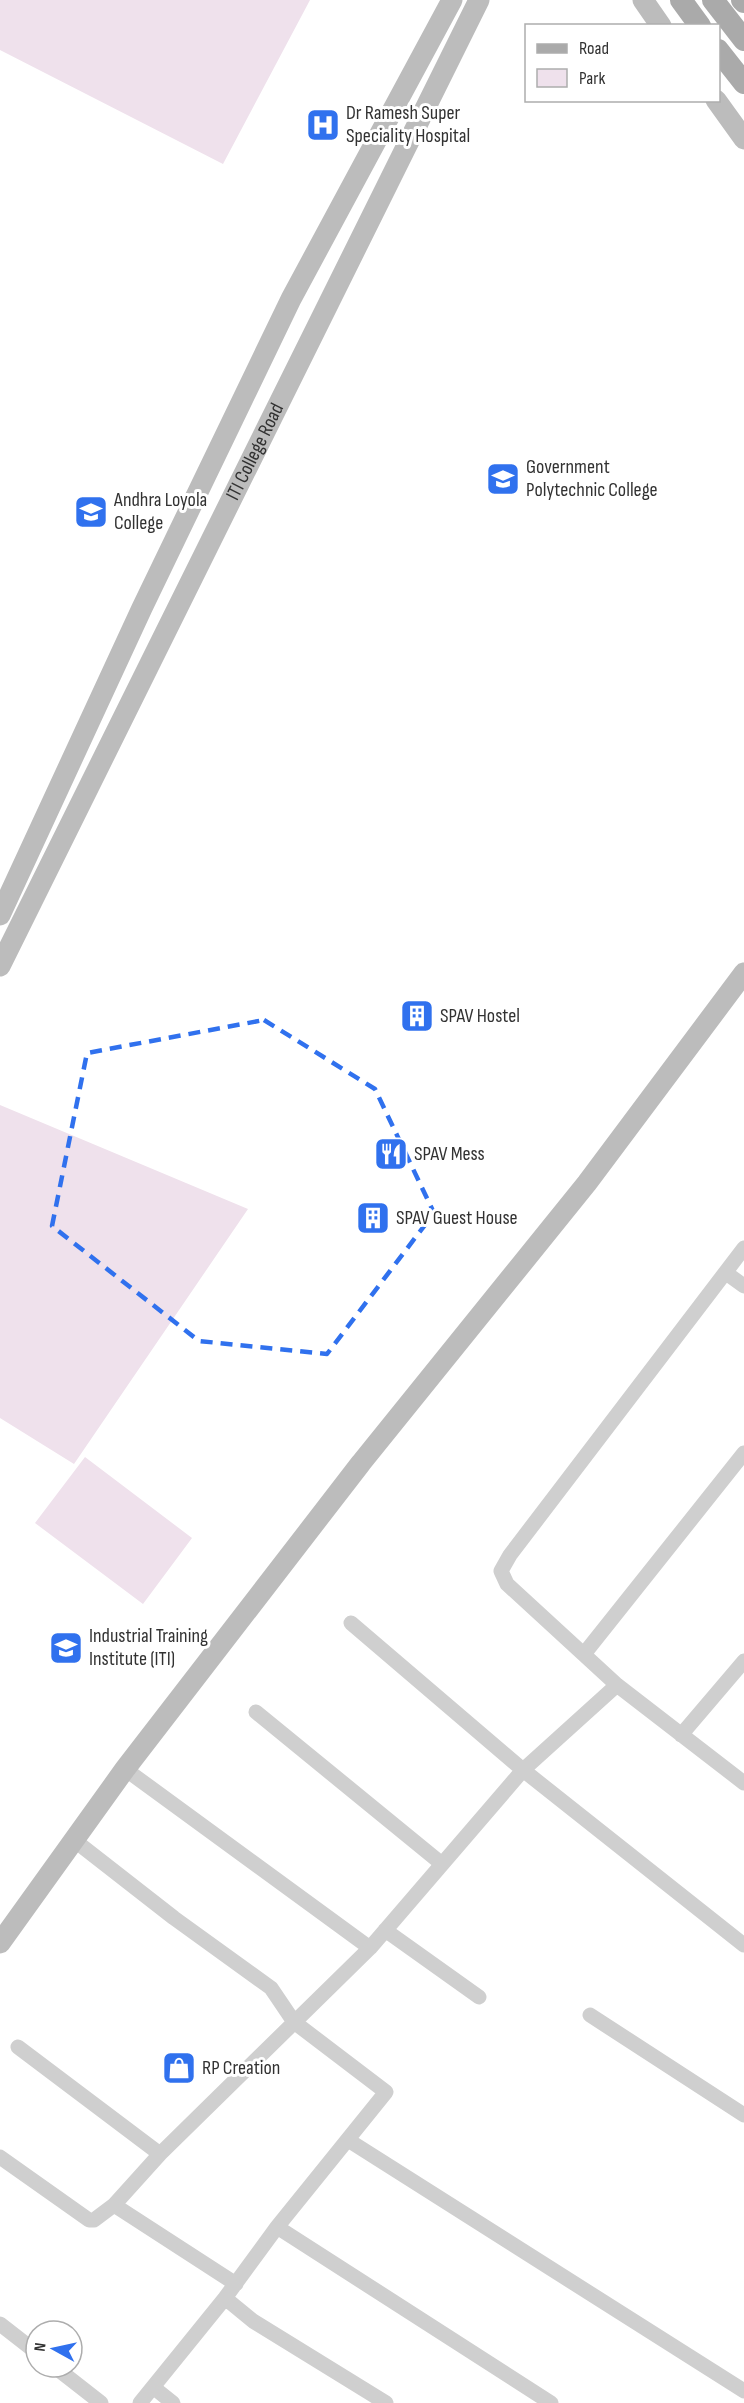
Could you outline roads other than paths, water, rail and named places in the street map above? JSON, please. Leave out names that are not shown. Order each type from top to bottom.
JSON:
[{"type":"main road","points":[[681,0],[699,24]]},
{"type":"main road","points":[[713,0],[744,40]]},
{"type":"main road","points":[[720,53],[744,83]]},
{"type":"street","name":"ITI College Road","points":[[0,915],[7,883],[291,300],[452,0]]},
{"type":"street","name":"ITI College Road","points":[[0,966],[479,0]]},
{"type":"street","points":[[643,0],[660,24]]},
{"type":"street","points":[[717,102],[744,139]]},
{"type":"street","points":[[0,1943],[125,1769],[361,1463],[587,1183],[744,973]]},
{"type":"street","points":[[744,1248],[510,1555],[501,1571],[507,1584],[617,1685],[744,1783]]},
{"type":"street","points":[[726,1273],[744,1286]]},
{"type":"street","points":[[584,1654],[744,1453]]},
{"type":"street","points":[[351,1623],[523,1770],[744,1945]]},
{"type":"street","points":[[681,1735],[744,1661]]},
{"type":"street","points":[[0,2157],[89,2220],[94,2220],[114,2205],[160,2154],[370,1948],[523,1770],[617,1685]]},
{"type":"street","points":[[256,1712],[442,1864]]},
{"type":"street","points":[[125,1769],[370,1948]]},
{"type":"street","points":[[74,1840],[270,1988],[294,2022],[386,2092],[140,2403]]},
{"type":"street","points":[[385,1930],[479,1997]]},
{"type":"street","points":[[590,2015],[744,2115]]},
{"type":"street","points":[[18,2048],[160,2154]]},
{"type":"street","points":[[348,2140],[744,2391]]},
{"type":"street","points":[[114,2205],[236,2284]]},
{"type":"street","points":[[277,2227],[551,2403]]},
{"type":"street","points":[[225,2298],[253,2321],[386,2403]]},
{"type":"street","points":[[0,2324],[24,2343]]},
{"type":"street","points":[[71,2379],[101,2403]]},
{"type":"street","points":[[153,2387],[173,2403]]},
{"type":"place","name":"Dr Ramesh Super Speciality Hospital","points":[[323,125]]},
{"type":"place","name":"Government Polytechnic College","points":[[503,479]]},
{"type":"place","name":"Andhra Loyola College","points":[[91,512]]},
{"type":"place","name":"SPAV Hostel","points":[[417,1016]]},
{"type":"place","name":"SPAV Mess","points":[[391,1154]]},
{"type":"place","name":"SPAV Guest House","points":[[373,1218]]},
{"type":"place","name":"Industrial Training Institute (ITI)","points":[[66,1648]]},
{"type":"place","name":"RP Creation","points":[[179,2068]]}]
